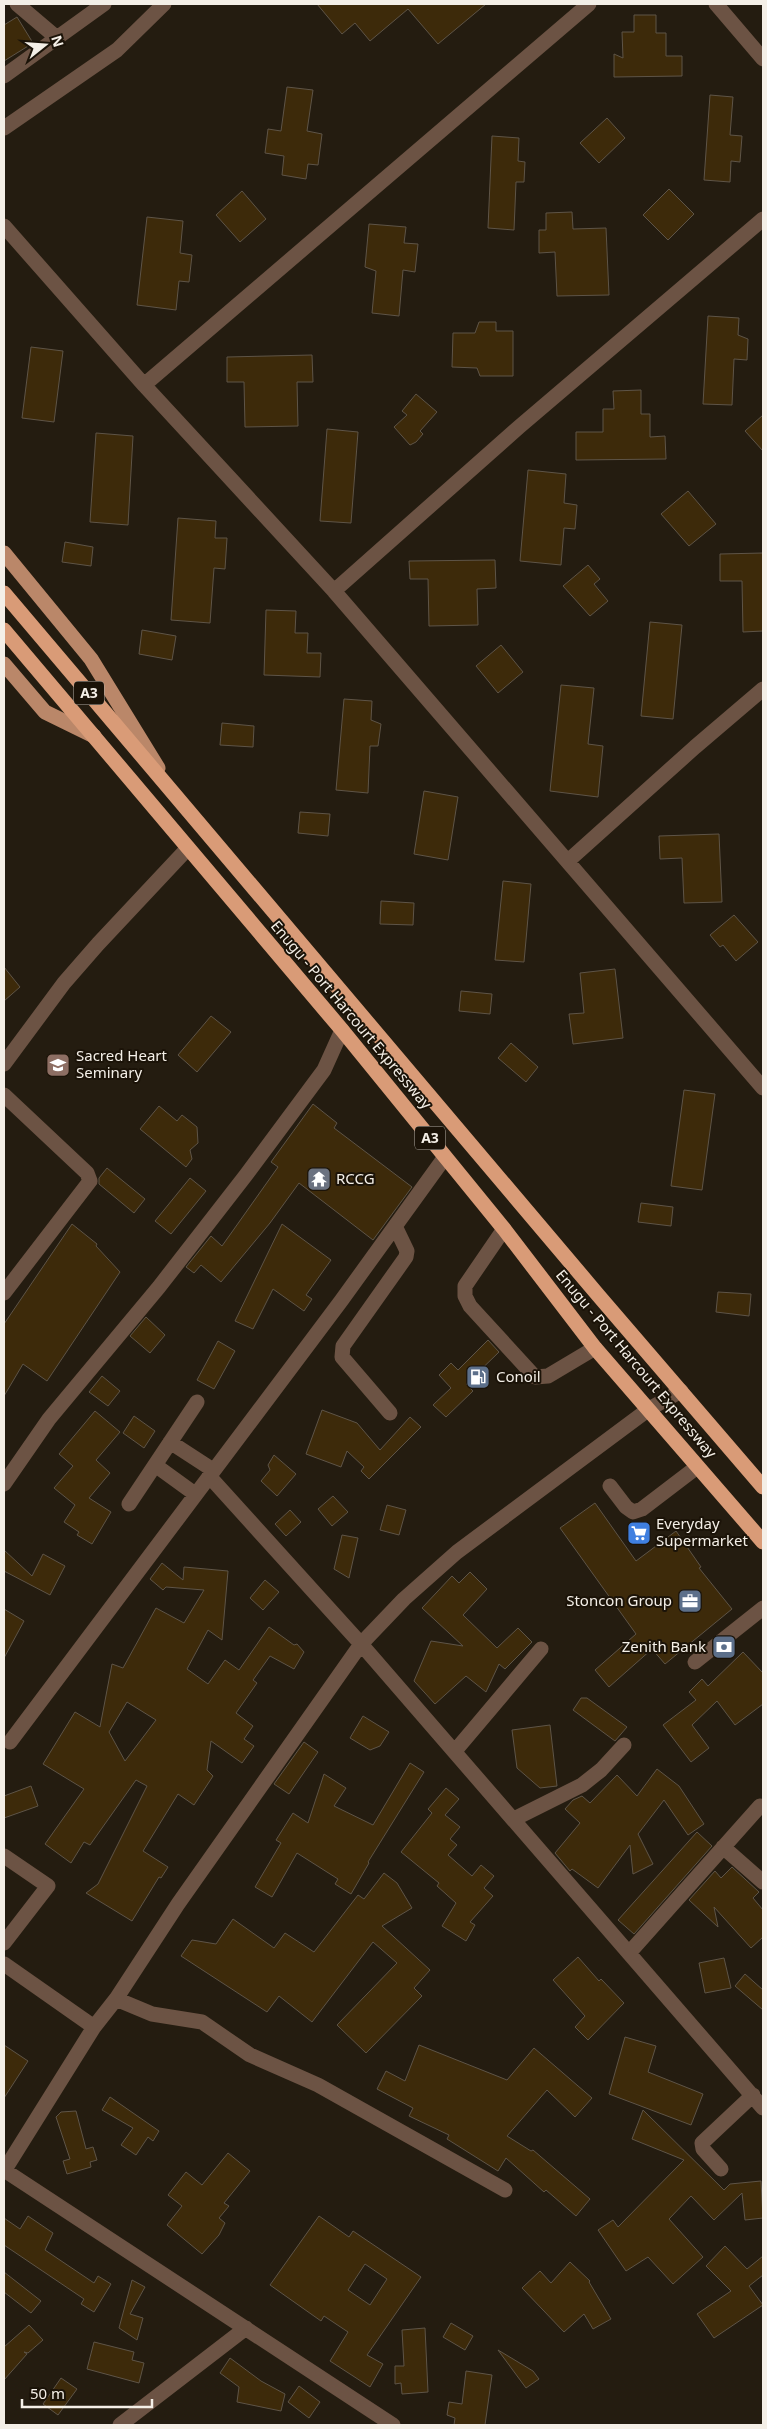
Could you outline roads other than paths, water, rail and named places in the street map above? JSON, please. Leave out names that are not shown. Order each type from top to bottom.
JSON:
[{"type":"highway","name":"Enugu - Port Harcourt Expressway","points":[[4,592],[598,1296],[763,1487]]},
{"type":"highway","name":"Enugu - Port Harcourt Expressway","points":[[4,630],[342,1030],[504,1229],[595,1348],[763,1542]]},
{"type":"main road","points":[[4,553],[91,659],[174,794]]},
{"type":"main road","points":[[4,664],[45,712],[94,736]]},
{"type":"street","points":[[17,4],[57,38]]},
{"type":"street","points":[[4,76],[104,4]]},
{"type":"street","points":[[4,128],[117,50],[164,4]]},
{"type":"street","points":[[144,385],[589,4]]},
{"type":"street","points":[[716,4],[763,59]]},
{"type":"street","points":[[334,592],[512,434],[763,219]]},
{"type":"street","points":[[4,226],[144,385],[334,592],[763,1088]]},
{"type":"street","points":[[568,861],[763,689]]},
{"type":"street","points":[[4,1064],[75,970],[188,848]]},
{"type":"street","points":[[4,1484],[49,1419],[159,1287],[246,1175],[324,1070],[342,1030]]},
{"type":"street","points":[[4,1095],[87,1172],[90,1180],[4,1294]]},
{"type":"street","points":[[10,1742],[445,1157]]},
{"type":"street","points":[[390,1413],[342,1357],[343,1346],[406,1257],[407,1251],[395,1226]]},
{"type":"street","points":[[504,1229],[464,1286],[465,1296],[470,1306],[535,1377],[548,1376],[595,1348]]},
{"type":"street","points":[[393,2425],[4,2170],[94,2027],[116,1999],[178,1904],[361,1644],[404,1599],[451,1557],[649,1409],[681,1391]]},
{"type":"street","points":[[129,1504],[197,1402]]},
{"type":"street","points":[[170,1442],[211,1473],[630,1952],[763,2108]]},
{"type":"street","points":[[155,1465],[195,1494]]},
{"type":"street","points":[[610,1486],[626,1507],[633,1512],[642,1509],[697,1466]]},
{"type":"street","points":[[695,1662],[763,1608]]},
{"type":"street","points":[[455,1751],[541,1649]]},
{"type":"street","points":[[514,1819],[582,1785],[600,1770],[624,1745]]},
{"type":"street","points":[[630,1952],[760,1806]]},
{"type":"street","points":[[723,1848],[763,1882]]},
{"type":"street","points":[[4,1856],[48,1886],[4,1943]]},
{"type":"street","points":[[4,1964],[94,2027]]},
{"type":"street","points":[[116,1999],[152,2014],[202,2022],[250,2055],[318,2085],[505,2190]]},
{"type":"street","points":[[721,2169],[703,2149],[702,2143],[753,2095]]},
{"type":"street","points":[[120,2425],[246,2328]]},
{"type":"place","name":"Sacred Heart Seminary","points":[[58,1065]]},
{"type":"place","name":"RCCG","points":[[319,1179]]},
{"type":"place","name":"Conoil","points":[[478,1377]]},
{"type":"place","name":"Everyday Supermarket","points":[[639,1533]]},
{"type":"place","name":"Stoncon Group","points":[[690,1601]]},
{"type":"place","name":"Zenith Bank","points":[[724,1647]]}]
